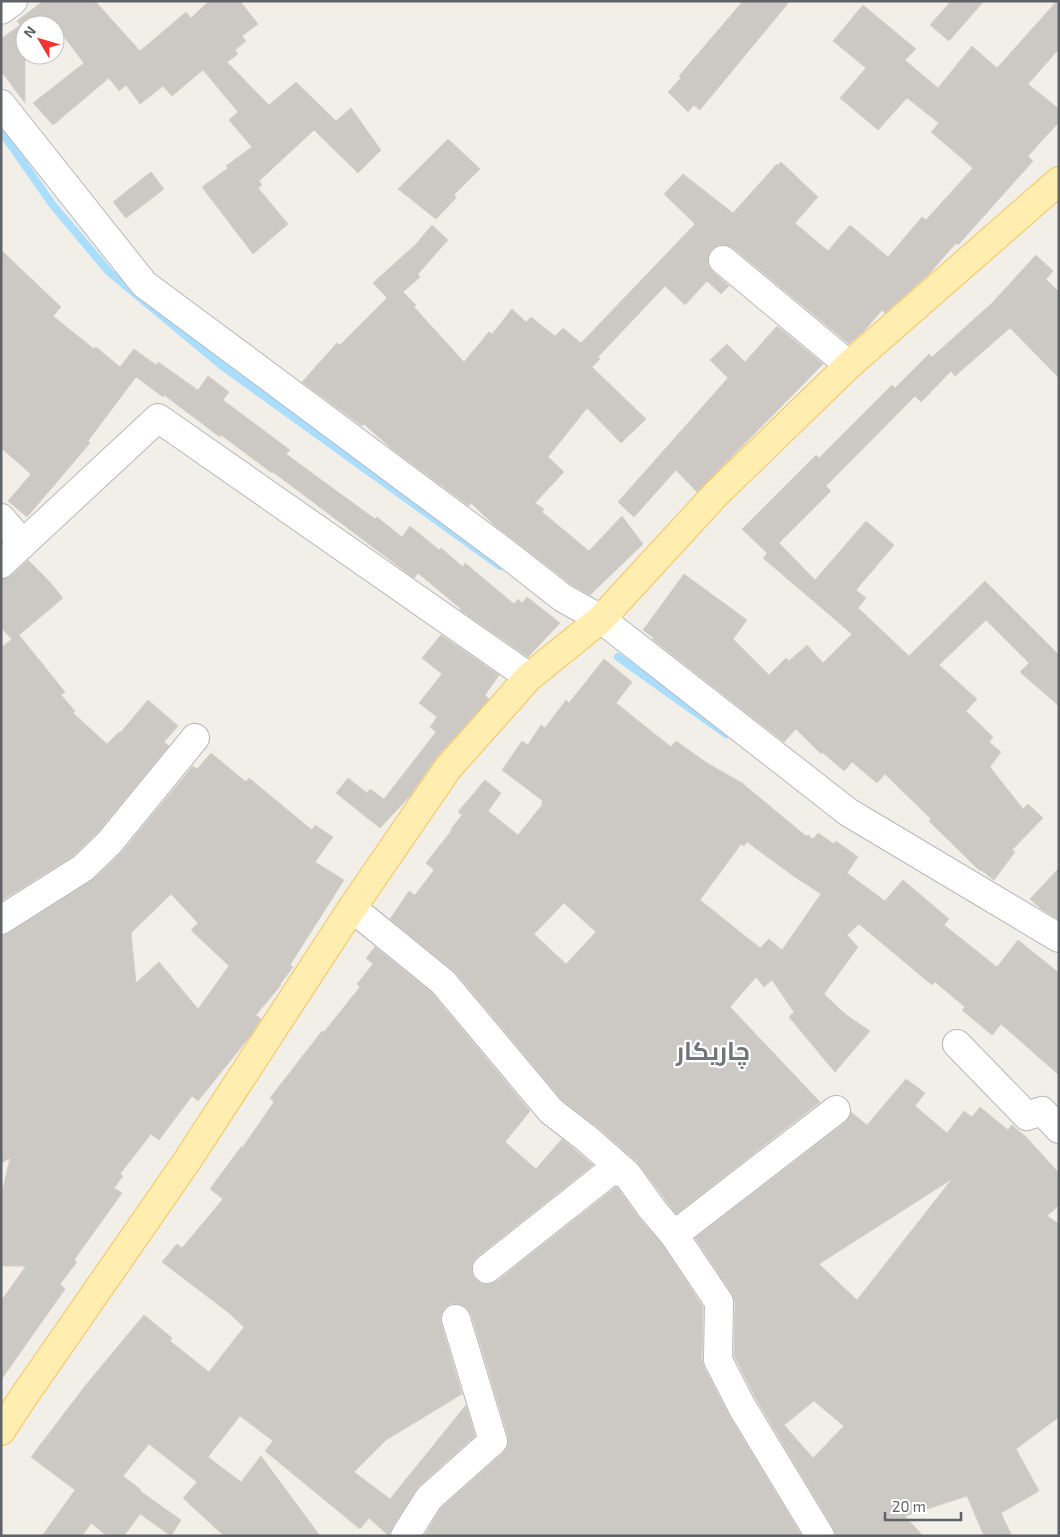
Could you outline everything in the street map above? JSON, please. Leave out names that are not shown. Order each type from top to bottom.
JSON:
[{"type":"main road","points":[[1,1431],[187,1161],[352,908],[448,768],[529,677],[601,619],[716,494],[848,366],[1059,181]]},
{"type":"street","points":[[1,10],[13,1]]},
{"type":"street","points":[[1,104],[144,284],[495,545],[563,598],[601,619],[848,812],[1059,938]]},
{"type":"street","points":[[723,260],[848,366]]},
{"type":"street","points":[[1,564],[158,418],[529,677]]},
{"type":"street","points":[[1,518],[23,544]]},
{"type":"street","points":[[1,920],[83,868],[108,843],[196,738]]},
{"type":"street","points":[[352,908],[443,982],[551,1111],[586,1138],[627,1174],[652,1209],[674,1235],[719,1302],[718,1360],[742,1406],[820,1536]]},
{"type":"street","points":[[957,1044],[1027,1116],[1042,1111],[1059,1129]]},
{"type":"street","points":[[674,1235],[836,1110]]},
{"type":"street","points":[[487,1269],[612,1170],[627,1174]]},
{"type":"street","points":[[404,1536],[429,1498],[493,1441],[456,1320]]},
{"type":"building","points":[[43,1],[95,1],[140,51],[186,12],[191,18],[209,1],[240,1],[258,24],[242,36],[246,41],[235,50],[238,54],[227,62],[269,105],[296,82],[336,121],[351,108],[381,150],[358,173],[314,130],[259,181],[262,185],[258,188],[288,224],[253,254],[202,187],[252,147],[229,120],[238,112],[203,70],[172,96],[163,86],[140,104],[126,85],[119,91],[109,78],[53,125],[33,103],[84,63],[65,38],[65,15],[25,15]]},
{"type":"building","points":[[743,1],[790,1],[700,110],[694,105],[688,112],[668,92],[681,78],[679,76]]},
{"type":"building","points":[[951,1],[984,1],[949,41],[930,25]]},
{"type":"building","points":[[1059,1],[1059,49],[1028,84],[1059,109],[1059,122],[1028,156],[1033,161],[958,245],[956,243],[929,274],[885,313],[882,310],[864,331],[849,344],[733,248],[718,245],[711,250],[708,265],[729,286],[721,294],[707,281],[685,305],[665,286],[598,357],[600,359],[592,367],[646,419],[621,443],[587,408],[548,457],[564,472],[535,503],[544,509],[542,512],[589,551],[622,516],[643,544],[590,595],[572,585],[493,524],[471,503],[469,506],[392,449],[364,424],[362,426],[302,382],[337,343],[340,345],[387,298],[373,283],[416,244],[432,225],[448,240],[418,274],[420,277],[403,292],[416,305],[414,307],[464,362],[489,332],[492,334],[512,309],[526,322],[531,317],[555,336],[563,328],[581,343],[695,224],[664,194],[683,174],[733,213],[777,164],[781,162],[818,197],[795,223],[828,251],[850,225],[888,257],[922,217],[926,220],[973,168],[931,132],[939,123],[907,98],[878,130],[840,98],[866,68],[833,41],[863,5],[916,49],[905,60],[938,88],[972,46],[997,68]]},
{"type":"building","points":[[15,29],[15,65],[25,65],[25,103],[1,71],[1,39]]},
{"type":"building","points":[[448,139],[480,169],[454,195],[456,198],[436,219],[398,189]]},
{"type":"building","points":[[151,172],[164,189],[126,218],[113,202]]},
{"type":"building","points":[[1,250],[61,307],[53,316],[120,367],[134,349],[156,365],[158,362],[198,390],[208,376],[229,392],[223,400],[290,450],[286,454],[375,519],[377,517],[402,537],[410,526],[439,550],[441,548],[463,567],[465,563],[514,604],[518,599],[522,603],[527,597],[560,623],[528,657],[460,610],[418,573],[414,578],[273,472],[136,377],[88,441],[90,443],[27,517],[8,501],[31,474],[1,448]]},
{"type":"building","points":[[1036,255],[1053,271],[1046,279],[1059,292],[1059,378],[1010,328],[955,376],[951,371],[921,402],[915,396],[826,486],[831,491],[779,543],[815,580],[866,521],[894,545],[856,590],[866,598],[858,608],[909,656],[985,581],[1059,655],[1059,706],[1020,672],[1029,663],[986,620],[939,665],[977,699],[966,711],[993,737],[989,742],[1001,752],[990,767],[1023,809],[1028,804],[1043,818],[1012,850],[1015,852],[994,880],[980,871],[885,774],[877,783],[852,762],[844,771],[822,752],[821,754],[796,729],[784,742],[643,630],[684,574],[747,620],[733,639],[769,675],[786,658],[789,661],[807,645],[823,663],[852,634],[763,558],[767,553],[742,529],[816,455],[819,458],[892,385],[895,388],[929,354],[932,357],[992,303]]},
{"type":"building","points":[[777,326],[823,364],[697,492],[676,470],[634,517],[618,502],[728,378],[710,360],[727,344],[745,362]]},
{"type":"building","points":[[28,560],[63,598],[19,635],[65,692],[61,695],[75,711],[73,713],[107,744],[120,733],[148,700],[178,726],[164,742],[169,746],[98,832],[73,856],[1,901],[1,648],[12,639],[1,628],[1,579],[11,576]]},
{"type":"building","points":[[441,635],[499,675],[485,695],[489,699],[436,758],[410,796],[380,828],[336,793],[348,778],[367,793],[370,789],[384,799],[436,732],[430,727],[437,717],[419,703],[442,674],[422,658]]},
{"type":"building","points":[[604,659],[632,682],[616,703],[671,747],[676,741],[707,763],[742,783],[806,836],[808,835],[813,839],[818,833],[834,844],[836,841],[858,857],[847,873],[885,901],[903,880],[949,919],[944,925],[997,967],[1018,940],[1059,973],[1059,1075],[1001,1024],[992,1035],[962,1010],[965,1007],[935,982],[932,985],[859,924],[847,935],[858,947],[824,994],[845,1014],[870,1031],[835,1072],[789,1017],[794,1012],[772,980],[764,987],[756,977],[730,1007],[820,1102],[676,1214],[637,1162],[596,1126],[562,1100],[455,972],[390,919],[409,891],[415,895],[434,870],[426,863],[462,815],[458,812],[485,780],[501,793],[488,811],[518,835],[543,804],[541,803],[543,801],[502,770],[522,741],[528,745],[541,725],[545,728],[566,700],[569,703]],"holes":[[[747,842],[821,894],[782,950],[769,939],[760,948],[700,900],[741,844],[744,846]],[[564,903],[596,932],[566,964],[534,934]]]},
{"type":"building","points":[[211,753],[246,782],[249,778],[312,830],[315,825],[333,837],[315,862],[344,880],[290,965],[293,967],[256,1015],[261,1019],[251,1035],[198,1101],[192,1096],[159,1140],[151,1134],[120,1174],[123,1176],[114,1188],[122,1193],[74,1260],[77,1262],[60,1284],[65,1289],[1,1380],[1,1301],[26,1266],[1,1266],[1,1197],[10,1158],[1,1163],[1,936],[9,933],[94,879],[121,853],[193,766],[197,769]],"holes":[[[171,894],[198,923],[191,930],[229,966],[198,1009],[159,962],[136,983],[131,933]]]},
{"type":"building","points":[[1059,868],[1059,920],[1041,909],[1030,899]]},
{"type":"building","points":[[375,947],[432,993],[530,1111],[505,1142],[536,1169],[562,1139],[593,1165],[477,1257],[472,1264],[474,1278],[482,1284],[490,1284],[497,1281],[616,1187],[618,1188],[639,1218],[662,1244],[703,1307],[702,1360],[704,1367],[729,1415],[802,1536],[424,1536],[441,1508],[503,1453],[508,1445],[508,1436],[471,1314],[466,1307],[459,1304],[451,1304],[444,1309],[441,1315],[441,1323],[462,1394],[386,1440],[354,1472],[390,1499],[466,1405],[475,1436],[418,1487],[389,1536],[369,1518],[360,1529],[265,1451],[273,1441],[240,1416],[208,1457],[241,1482],[261,1456],[320,1536],[224,1536],[183,1498],[197,1482],[149,1444],[123,1476],[140,1491],[181,1520],[171,1536],[140,1514],[124,1536],[107,1536],[91,1523],[82,1536],[42,1536],[75,1490],[31,1457],[85,1386],[144,1315],[172,1338],[170,1341],[209,1372],[244,1327],[229,1313],[162,1262],[177,1244],[182,1248],[223,1199],[210,1189],[274,1102],[270,1098],[322,1031],[324,1032],[360,987],[357,984],[373,964],[366,958]]},
{"type":"building","points":[[906,1079],[925,1093],[915,1106],[947,1133],[964,1111],[972,1117],[980,1107],[1008,1130],[1012,1125],[1026,1137],[1059,1173],[1059,1205],[1047,1216],[1059,1224],[1059,1417],[1016,1449],[1039,1491],[1001,1513],[1012,1536],[984,1536],[967,1496],[905,1516],[923,1536],[836,1536],[756,1399],[734,1356],[735,1302],[732,1294],[695,1238],[846,1122],[851,1112],[867,1125]],"holes":[[[952,1179],[857,1300],[819,1264]],[[814,1401],[844,1426],[813,1458],[784,1425]]]},
{"type":"waterway","points":[[1,131],[52,204],[109,272],[221,365],[500,566]]},
{"type":"waterway","points":[[618,657],[726,734]]},
{"type":"district","name":"چاریکار","points":[[713,1050]]}]
